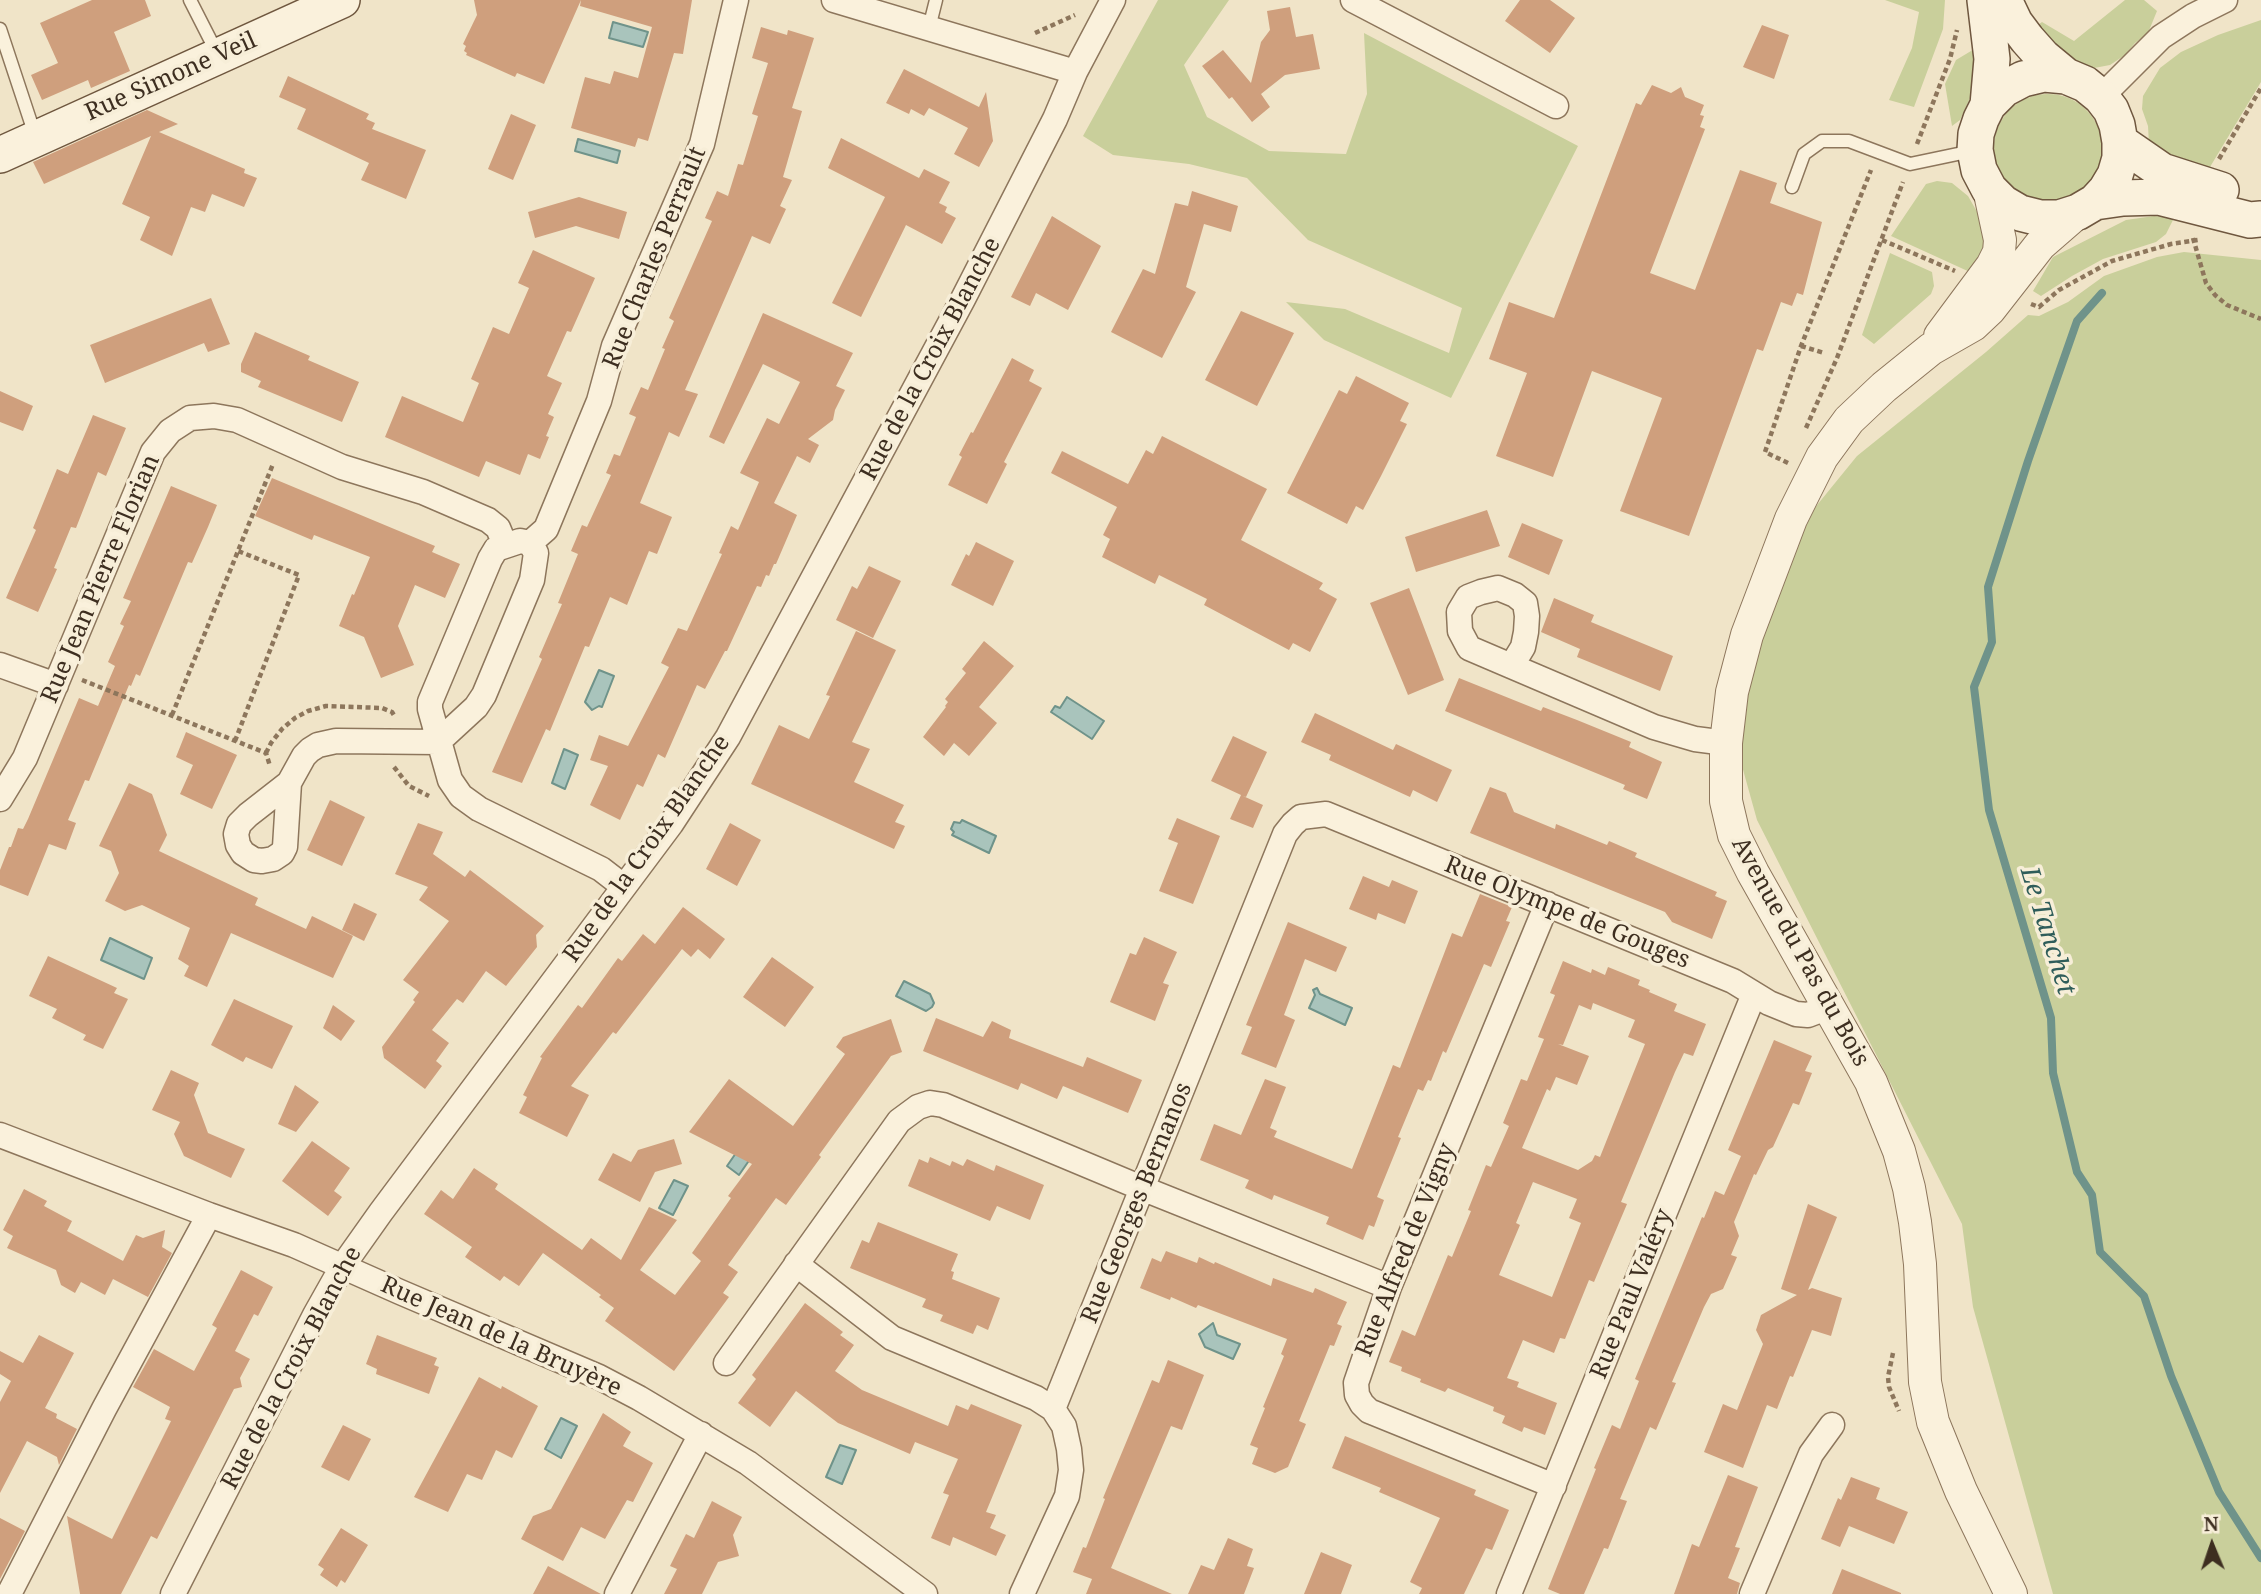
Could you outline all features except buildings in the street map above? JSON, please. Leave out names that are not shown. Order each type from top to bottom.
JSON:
[{"type":"main road","name":"Rue Simone Veil","points":[[0,155],[342,0]]},
{"type":"main road","points":[[1985,0],[1992,59],[1988,105]]},
{"type":"main road","points":[[2004,0],[2015,23],[2043,57],[2066,76],[2085,84],[2101,97],[2114,118],[2120,142],[2120,159],[2106,190],[2087,207]]},
{"type":"main road","points":[[2066,76],[2044,74],[2023,79],[2004,89],[1988,105],[1981,119],[1975,150],[1979,170],[1989,189],[2003,203],[2030,216],[2059,218],[2087,207],[2123,198],[2159,197],[2250,219],[2261,219]]},
{"type":"main road","points":[[2120,142],[2162,171],[2261,203]]},
{"type":"street","name":"Rue Charles Perrault","points":[[530,543],[546,528],[599,401],[614,346],[702,144],[736,0]]},
{"type":"street","points":[[834,0],[1075,72]]},
{"type":"street","name":"Rue de la Croix Blanche","points":[[173,1594],[342,1267],[623,886],[638,870],[703,778],[751,696],[963,299],[1113,0]]},
{"type":"street","points":[[1353,0],[1556,106]]},
{"type":"street","points":[[2101,97],[2143,52],[2161,37],[2193,16],[2225,0]]},
{"type":"street","name":"Avenue du Pas du Bois","points":[[1931,349],[1992,266],[1999,252],[2000,240],[1989,189]]},
{"type":"street","name":"Avenue du Pas du Bois","points":[[2011,1594],[1961,1491],[1933,1422],[1925,1381],[1917,1243],[1909,1188],[1899,1152],[1871,1082],[1734,835],[1726,801],[1726,743],[1732,692],[1747,635],[1772,563],[1810,480],[1835,438],[1849,420],[1884,387],[1931,349],[1973,325],[1990,309],[2040,245],[2087,207]]},
{"type":"street","name":"Rue Jean Pierre Florian","points":[[0,799],[25,758],[153,452],[170,431],[190,418],[214,416],[237,420],[342,467],[423,492],[488,520],[498,528],[505,545]]},
{"type":"street","points":[[289,783],[304,755],[318,745],[326,742],[438,742],[469,714],[484,695],[532,580],[536,553],[530,543],[520,541],[505,545],[496,549],[489,559],[432,696],[430,709],[438,742],[450,780],[467,801],[601,869],[623,886]]},
{"type":"street","points":[[0,664],[59,678]]},
{"type":"street","points":[[1512,666],[1654,727],[1695,739],[1726,743]]},
{"type":"street","name":"Rue Olympe de Gouges","points":[[1301,817],[1326,814],[1734,981],[1769,1003],[1796,1014],[1808,1015],[1829,1007]]},
{"type":"street","name":"Rue Georges Bernanos","points":[[1053,1409],[1285,834],[1301,817]]},
{"type":"street","name":"Rue Alfred de Vigny","points":[[1547,904],[1389,1287],[1356,1383],[1357,1395],[1369,1411],[1554,1486]]},
{"type":"street","name":"Rue Paul Valéry","points":[[1509,1594],[1754,994]]},
{"type":"street","points":[[726,1363],[899,1121],[918,1107],[930,1103],[943,1105],[1389,1287]]},
{"type":"street","name":"Rue Jean de la Bruyère","points":[[0,1135],[294,1245],[599,1377],[748,1463],[925,1594]]},
{"type":"street","points":[[9,1594],[104,1409],[209,1215]]},
{"type":"street","points":[[796,1264],[892,1338],[1036,1398],[1053,1409],[1064,1426],[1069,1449],[1071,1470],[1067,1496],[1022,1594]]},
{"type":"street","points":[[1752,1594],[1811,1454],[1832,1425]]},
{"type":"street","points":[[617,1594],[701,1434]]},
{"type":"lane","points":[[190,0],[219,56]]},
{"type":"lane","points":[[929,28],[936,0]]},
{"type":"lane","points":[[0,29],[37,138]]},
{"type":"lane","points":[[1792,187],[1804,154],[1822,141],[1849,141],[1910,164],[1975,150]]},
{"type":"path","points":[[1805,429],[1837,358],[1882,240],[1950,59],[1958,25]]},
{"type":"path","points":[[2215,165],[2261,88]]},
{"type":"path","points":[[1795,453],[1790,464],[1765,452],[1801,346],[1870,171],[1880,154]]},
{"type":"path","points":[[1882,240],[1958,272]]},
{"type":"path","points":[[2194,240],[2206,283],[2214,295],[2227,305],[2261,319]]},
{"type":"path","points":[[2029,303],[2039,307],[2068,285],[2112,261],[2171,244],[2204,240]]},
{"type":"path","points":[[1801,346],[1824,353]]},
{"type":"path","points":[[172,715],[282,440]]},
{"type":"path","points":[[234,741],[299,575],[238,551]]},
{"type":"path","points":[[59,678],[172,715],[267,753],[273,772],[289,783]]},
{"type":"green space","points":[[1158,0],[1229,0],[1184,65],[1207,117],[1269,151],[1346,154],[1367,94],[1364,33],[1578,146],[1451,398],[1324,340],[1286,302],[1345,309],[1449,353],[1462,308],[1308,240],[1247,178],[1189,164],[1113,155],[1083,136]]},
{"type":"green space","points":[[1885,0],[1945,0],[1943,29],[1914,107],[1889,100],[1912,48],[1919,12]]},
{"type":"green space","points":[[2125,0],[2144,0],[2157,11],[2148,33],[2110,65],[2094,68],[2072,62],[2030,31],[2042,22],[2074,41]]},
{"type":"green space","points":[[2261,20],[2261,82],[2210,167],[2202,171],[2154,152],[2149,144],[2148,126],[2142,109],[2143,96],[2160,68],[2181,52]]},
{"type":"green space","points":[[1981,45],[1979,78],[1960,120],[1952,126],[1945,84],[1956,60]]},
{"type":"green space","points":[[2048,94],[2069,98],[2086,110],[2098,127],[2102,148],[2098,169],[2086,186],[2069,198],[2048,202],[2027,198],[2010,186],[1998,169],[1994,148],[1998,127],[2010,110],[2027,98]]},
{"type":"green space","points":[[1937,181],[1952,183],[1968,196],[1980,217],[1987,255],[1972,273],[1891,236],[1926,184]]},
{"type":"green space","points":[[2154,216],[2174,218],[2166,234],[2156,242],[2103,259],[2041,296],[2033,291],[2053,257],[2126,220]]},
{"type":"green space","points":[[2184,252],[2261,260],[2261,1594],[2053,1594],[1973,1307],[1962,1224],[1757,820],[1742,766],[1743,723],[1750,672],[1784,563],[1813,510],[1857,456],[2028,315],[2039,316],[2068,302],[2104,276],[2157,257]]},
{"type":"green space","points":[[1890,253],[1932,272],[1934,286],[1931,294],[1874,344],[1862,335]]},
{"type":"water","points":[[613,22],[648,32],[643,47],[609,38]]},
{"type":"water","points":[[578,139],[620,151],[617,163],[575,151]]},
{"type":"water","points":[[599,670],[614,676],[602,707],[592,710],[585,702]]},
{"type":"water","points":[[1067,697],[1104,721],[1092,739],[1051,712],[1055,706],[1060,708]]},
{"type":"water","points":[[564,749],[578,755],[565,789],[552,783]]},
{"type":"water","points":[[962,820],[996,836],[989,853],[952,835],[954,822],[960,823]]},
{"type":"water","points":[[110,938],[152,958],[144,979],[101,960]]},
{"type":"water","points":[[904,981],[930,994],[934,1003],[932,1007],[926,1011],[896,996]]},
{"type":"water","points":[[1317,988],[1320,994],[1352,1008],[1345,1025],[1309,1008],[1315,995],[1313,990]]},
{"type":"water","points":[[745,1140],[757,1149],[739,1175],[727,1166]]},
{"type":"water","points":[[674,1180],[688,1186],[673,1215],[659,1208]]},
{"type":"water","points":[[1213,1323],[1217,1335],[1240,1344],[1233,1359],[1205,1347],[1199,1334]]},
{"type":"water","points":[[561,1418],[577,1426],[561,1458],[545,1449]]},
{"type":"water","points":[[840,1445],[856,1450],[842,1484],[826,1477]]},
{"type":"waterway","name":"Le Tanchet","points":[[2102,293],[2077,321],[1988,587],[1992,642],[1974,687],[1989,810],[2051,1018],[2053,1073],[2077,1172],[2092,1195],[2100,1252],[2144,1296],[2171,1376],[2219,1492],[2261,1558]]}]
